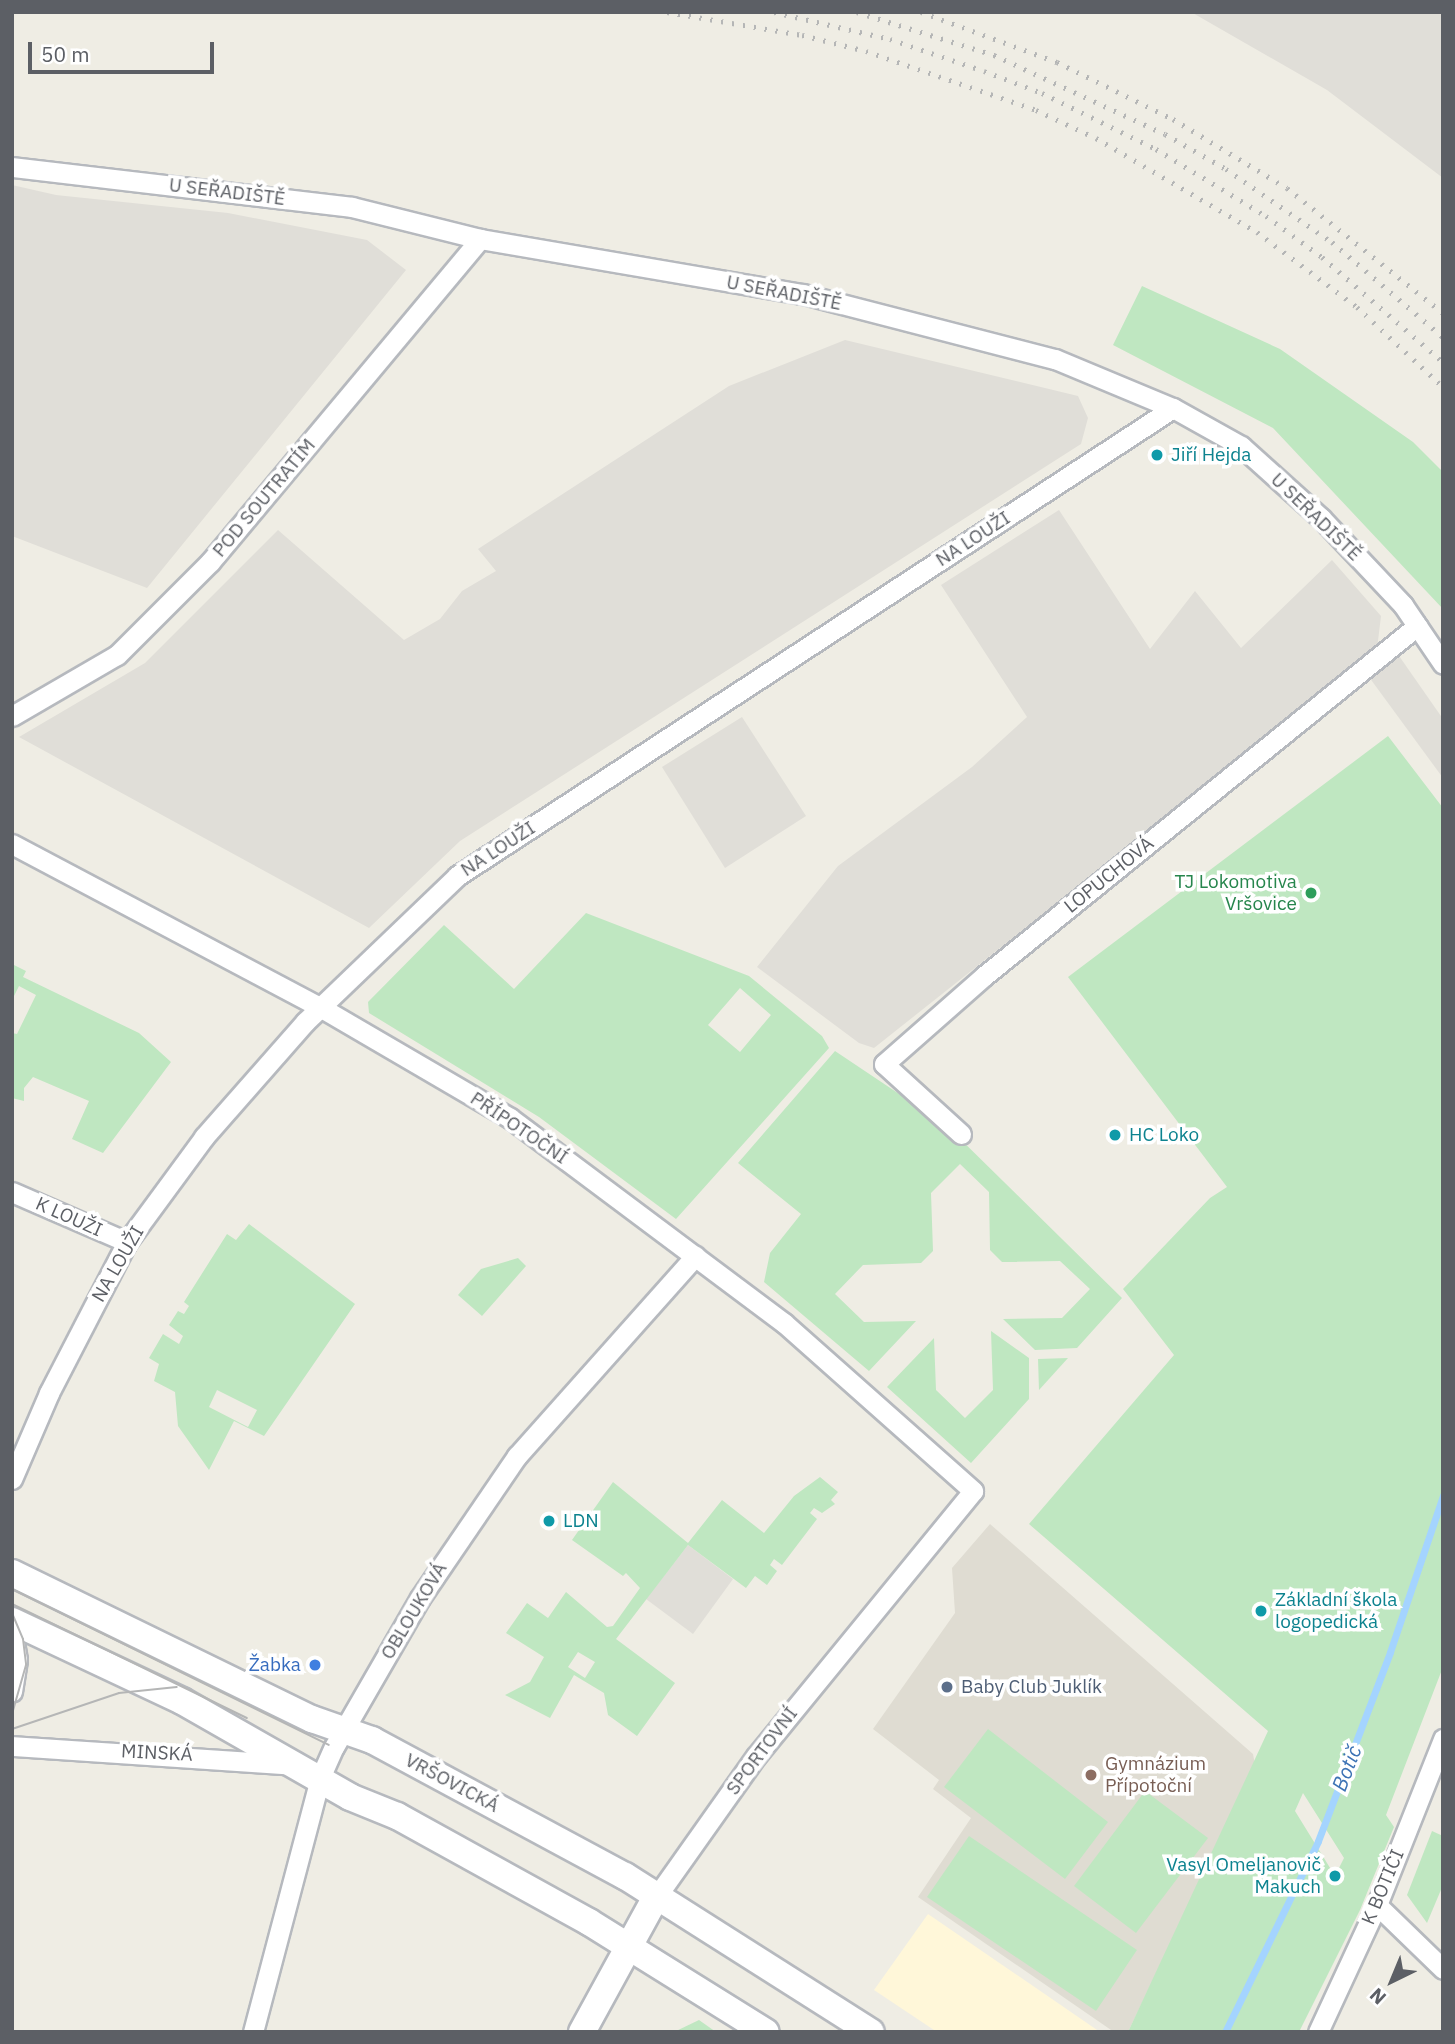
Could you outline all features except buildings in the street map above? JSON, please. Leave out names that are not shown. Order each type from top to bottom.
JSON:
[{"type":"main road","name":"VRŠOVICKÁ","points":[[12,1573],[312,1719],[372,1740],[656,1897],[871,2032]]},
{"type":"main road","points":[[12,1621],[182,1702],[397,1816],[628,1945],[766,2032]]},
{"type":"main road","name":"SPORTOVNÍ","points":[[582,2032],[656,1897]]},
{"type":"street","name":"U SEŘADIŠTĚ","points":[[12,167],[352,207],[480,239],[815,297],[1055,359],[1173,408],[1241,446],[1321,519],[1417,626],[1443,664]]},
{"type":"street","name":"POD SOUTRATÍM","points":[[12,716],[117,654],[210,562],[480,239]]},
{"type":"street","name":"NA LOUŽI","points":[[12,1479],[49,1393],[127,1242],[204,1138],[320,1007],[457,876],[1173,408]]},
{"type":"street","name":"LOPUCHOVÁ","points":[[961,1133],[884,1064],[984,976],[1417,626]]},
{"type":"street","name":"PŘÍPOTOČNÍ","points":[[12,844],[320,1007],[510,1118],[784,1322],[972,1492]]},
{"type":"street","name":"K LOUŽI","points":[[12,1192],[127,1242]]},
{"type":"street","name":"OBLOUKOVÁ","points":[[253,2032],[310,1772],[345,1729],[420,1598],[517,1456],[695,1255]]},
{"type":"street","name":"SPORTOVNÍ","points":[[656,1897],[756,1756],[972,1492]]},
{"type":"street","points":[[12,1631],[17,1660],[12,1692]]},
{"type":"street","name":"K BOTIČI","points":[[1318,2032],[1377,1905],[1443,1739]]},
{"type":"street","name":"MINSKÁ","points":[[12,1746],[238,1758],[310,1772]]},
{"type":"street","points":[[1377,1905],[1443,1969]]},
{"type":"shaded area","points":[[1191,12],[1443,12],[1443,178],[1327,90]]},
{"type":"shaded area","points":[[12,185],[56,195],[228,213],[367,240],[406,270],[147,588],[12,536]]},
{"type":"shaded area","points":[[845,340],[1078,396],[1088,418],[1081,444],[460,841],[369,928],[19,737],[145,663],[278,530],[404,640],[440,619],[462,591],[496,571],[478,549],[729,386]]},
{"type":"shaded area","points":[[1059,510],[1150,649],[1195,591],[1241,648],[1332,560],[1381,616],[1377,649],[874,1048],[859,1043],[757,967],[838,866],[972,767],[1027,717],[941,585]]},
{"type":"shaded area","points":[[1397,653],[1443,719],[1443,778],[1369,677]]},
{"type":"shaded area","points":[[742,717],[806,816],[725,868],[662,767]]},
{"type":"shaded area","name":"Gymnázium Přípotoční","points":[[990,1524],[1253,1754],[1255,1765],[1128,2032],[1114,2032],[918,1897],[971,1818],[933,1789],[939,1780],[873,1729],[955,1613],[952,1568]]},
{"type":"shaded area","points":[[688,1545],[733,1579],[693,1634],[646,1599]]},
{"type":"shaded area","points":[[928,1914],[1100,2032],[937,2032],[874,1990]]},
{"type":"green space","points":[[1142,286],[1280,349],[1413,442],[1443,472],[1443,609],[1273,428],[1113,345]]},
{"type":"green space","points":[[1388,736],[1443,808],[1443,1667],[1386,1815],[1394,1827],[1360,1910],[1299,2032],[1128,2032],[1268,1731],[1029,1524],[1174,1355],[1123,1289],[1210,1198],[1227,1187],[1068,977]],"holes":[[[1303,1793],[1344,1858],[1335,1876],[1295,1811]]]},
{"type":"green space","points":[[586,913],[749,976],[822,1036],[829,1048],[676,1219],[539,1117],[369,1013],[368,1002],[444,925],[514,989]],"holes":[[[740,988],[771,1015],[740,1052],[708,1025]]]},
{"type":"green space","points":[[12,964],[26,971],[23,977],[139,1033],[171,1062],[103,1153],[72,1139],[89,1101],[33,1077],[24,1088],[24,1101],[12,1098],[12,1033],[17,1034],[36,995],[19,986],[12,1000]]},
{"type":"green space","points":[[835,1051],[947,1126],[1122,1298],[1077,1348],[1035,1350],[1003,1319],[1062,1318],[1090,1289],[1060,1261],[1002,1262],[990,1250],[989,1192],[960,1164],[931,1193],[933,1251],[921,1263],[863,1265],[835,1294],[864,1322],[916,1321],[869,1371],[764,1282],[770,1253],[801,1214],[738,1163]]},
{"type":"green space","points":[[249,1224],[355,1304],[264,1436],[234,1421],[209,1470],[178,1426],[175,1392],[154,1381],[159,1364],[149,1358],[163,1334],[179,1344],[183,1336],[169,1325],[178,1311],[184,1314],[189,1306],[184,1302],[227,1234],[236,1240]],"holes":[[[217,1390],[257,1410],[248,1427],[209,1407]]]},
{"type":"green space","points":[[518,1258],[526,1266],[482,1316],[458,1295],[481,1269]]},
{"type":"green space","points":[[991,1331],[1029,1358],[1029,1399],[971,1463],[887,1387],[934,1338],[936,1390],[965,1418],[993,1390]]},
{"type":"green space","points":[[1068,1358],[1039,1390],[1038,1359]]},
{"type":"green space","points":[[820,1477],[838,1492],[831,1500],[835,1504],[822,1513],[814,1508],[810,1513],[817,1519],[782,1565],[774,1559],[770,1565],[777,1571],[767,1585],[755,1576],[746,1588],[688,1545],[616,1639],[675,1683],[637,1736],[608,1715],[604,1693],[574,1675],[550,1718],[505,1695],[530,1682],[544,1657],[506,1633],[527,1603],[548,1618],[566,1592],[607,1627],[613,1626],[640,1588],[626,1573],[623,1576],[572,1540],[613,1482],[688,1543],[722,1500],[764,1533],[794,1496]],"holes":[[[578,1652],[595,1662],[585,1678],[568,1667]]]},
{"type":"green space","points":[[988,1729],[1108,1822],[1065,1879],[944,1787]]},
{"type":"green space","points":[[1145,1791],[1208,1838],[1136,1933],[1074,1886]]},
{"type":"green space","points":[[1432,1831],[1443,1836],[1443,1885],[1427,1923],[1407,1895]]},
{"type":"green space","points":[[969,1836],[1137,1950],[1096,2011],[927,1897]]},
{"type":"green space","points":[[699,2020],[716,2032],[674,2032]]},
{"type":"waterway","name":"Botič","points":[[1225,2032],[1318,1841],[1390,1652],[1443,1495]]},
{"type":"tram line","points":[[12,1589],[329,1745]]},
{"type":"tram line","points":[[12,1604],[247,1718]]},
{"type":"tram line","points":[[12,1613],[23,1639],[26,1665],[12,1714]]},
{"type":"tram line","points":[[12,1729],[119,1693],[177,1687]]},
{"type":"railway","points":[[667,12],[802,35],[866,51],[1036,110],[1096,138],[1257,232],[1357,307],[1443,387]]},
{"type":"railway","points":[[774,12],[890,39],[984,71],[1042,93],[1156,149],[1266,216],[1322,257],[1443,362]]},
{"type":"railway","points":[[857,12],[994,55],[1165,134],[1226,169],[1332,242],[1443,337]]},
{"type":"railway","points":[[921,12],[1057,62],[1173,119],[1287,188],[1443,313]]},
{"type":"place","name":"Jiří Hejda","points":[[1157,455]]},
{"type":"place","name":"TJ Lokomotiva Vršovice","points":[[1311,893]]},
{"type":"place","name":"HC Loko","points":[[1115,1135]]},
{"type":"place","name":"LDN","points":[[549,1521]]},
{"type":"place","name":"Základní škola logopedická","points":[[1261,1611]]},
{"type":"place","name":"Žabka","points":[[315,1665]]},
{"type":"place","name":"Baby Club Juklík","points":[[947,1687]]},
{"type":"place","name":"Gymnázium Přípotoční","points":[[1091,1775]]},
{"type":"place","name":"Vasyl Omeljanovič Makuch","points":[[1335,1876]]}]
